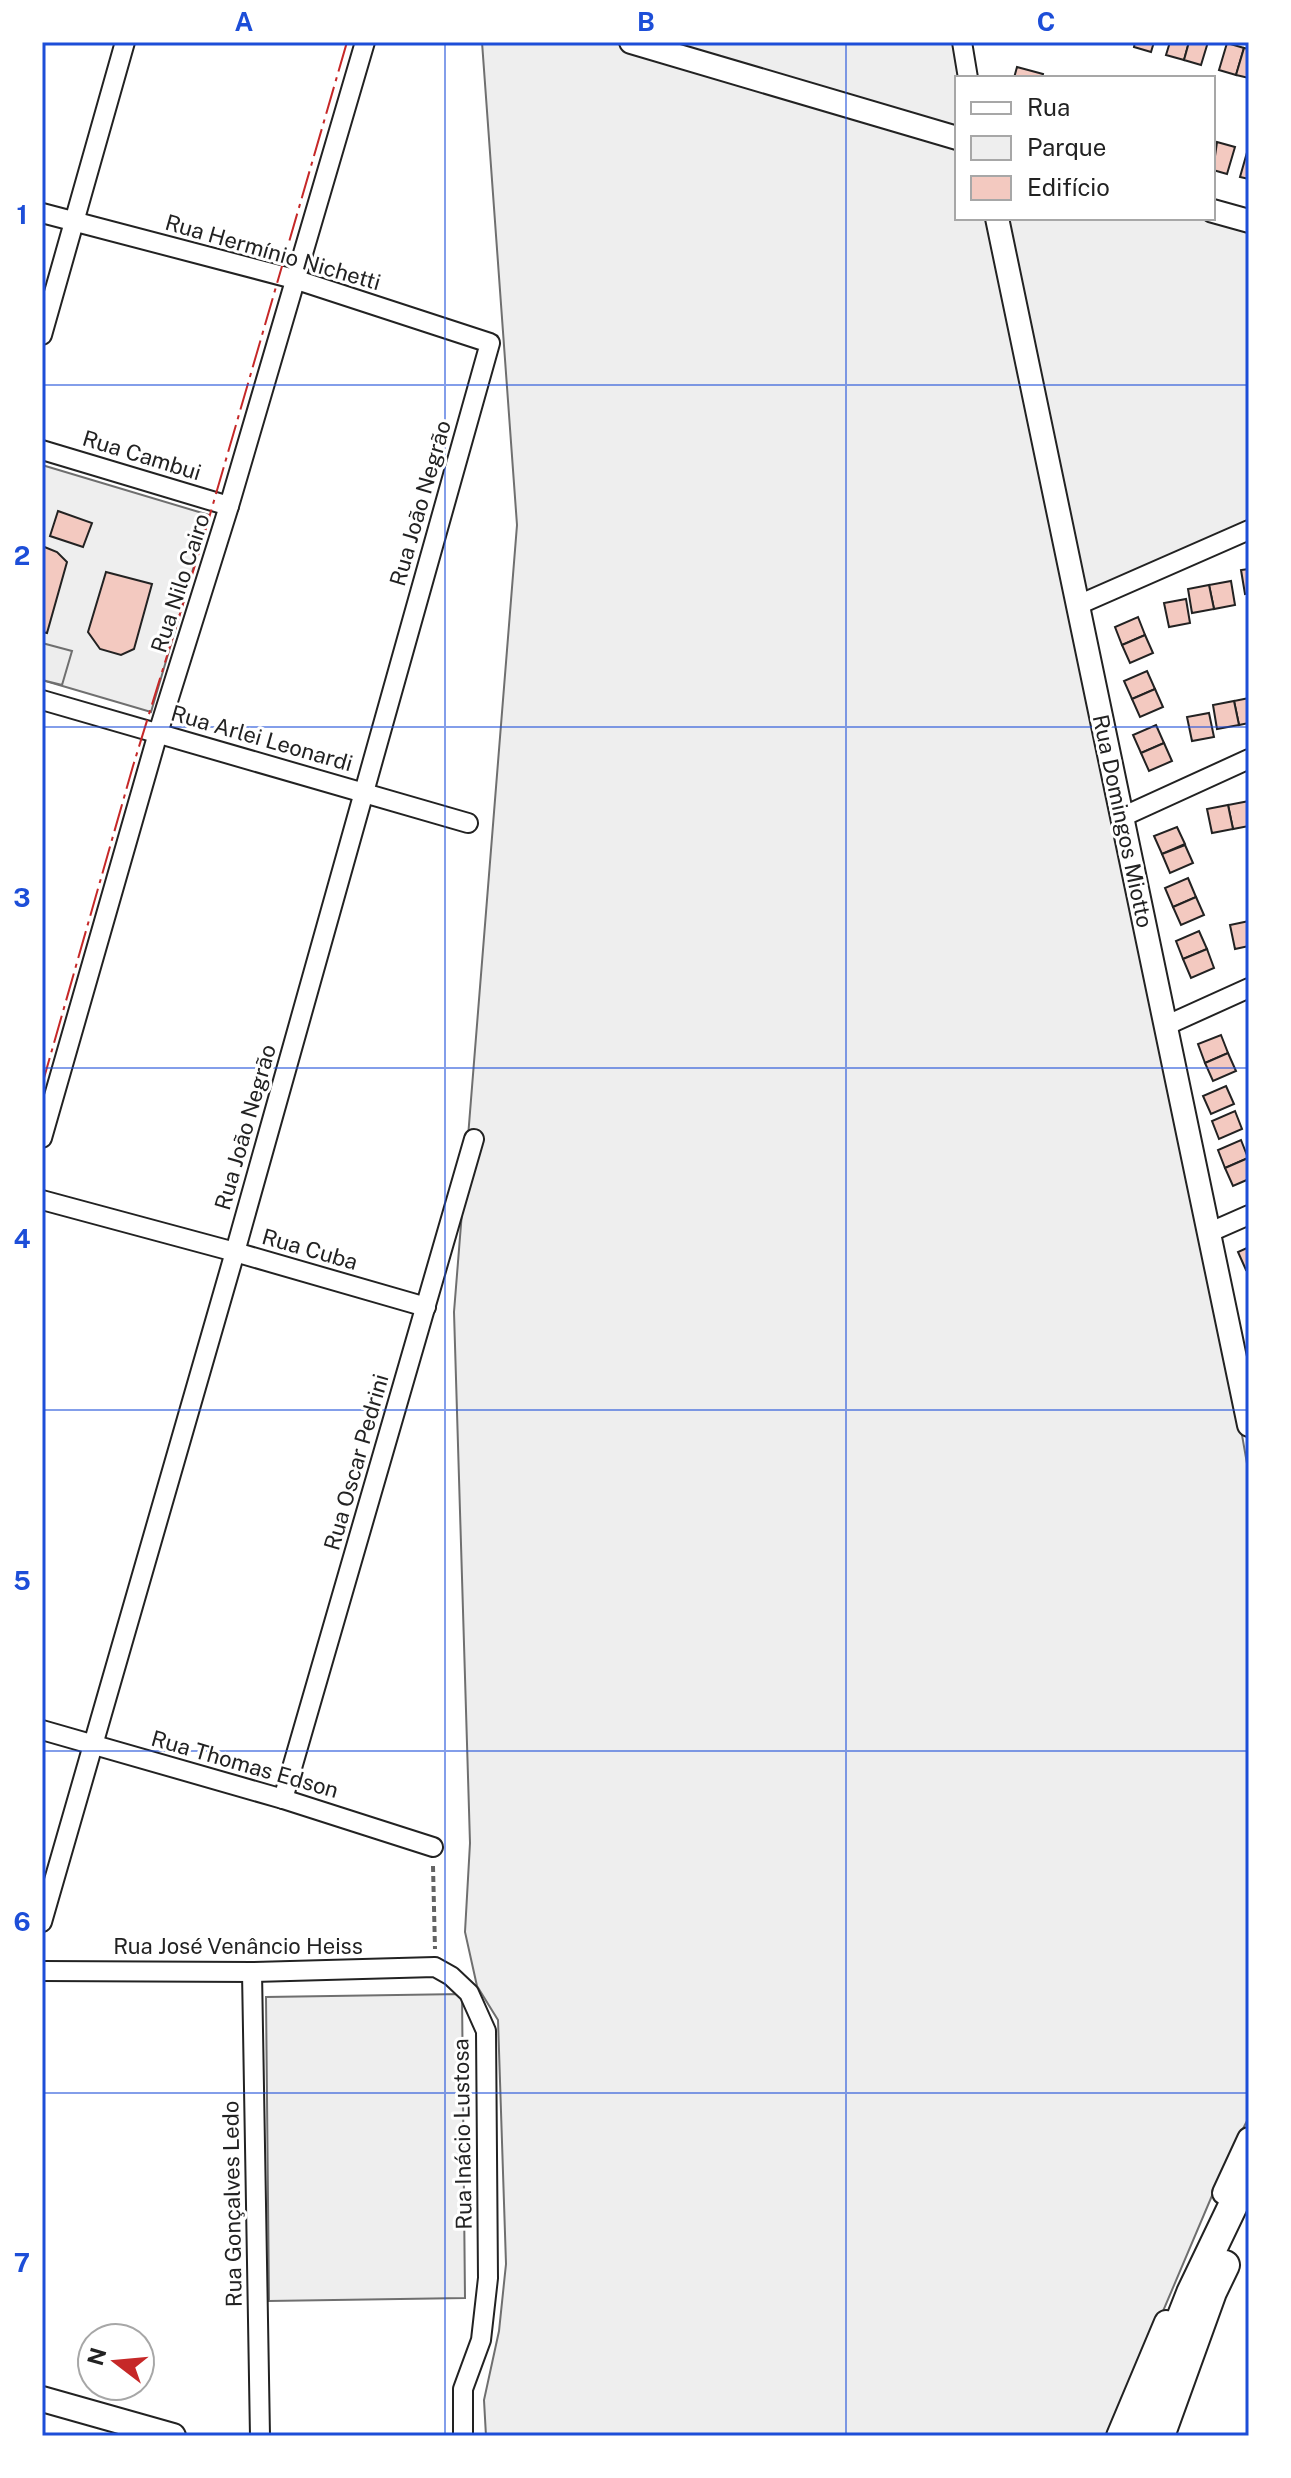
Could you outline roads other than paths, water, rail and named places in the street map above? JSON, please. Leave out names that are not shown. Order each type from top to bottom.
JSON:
[{"type":"main road","points":[[1135,2436],[1191,2293],[1249,2172]]},
{"type":"main road","points":[[1160,2436],[1212,2292],[1249,2215]]},
{"type":"main road","points":[[42,2399],[173,2436]]},
{"type":"main road","points":[[42,2414],[122,2436]]},
{"type":"street","points":[[42,335],[125,42]]},
{"type":"street","name":"Rua Nilo Cairo","points":[[42,1138],[158,733],[229,506],[365,42]]},
{"type":"street","points":[[631,42],[955,137]]},
{"type":"street","points":[[962,42],[968,76]]},
{"type":"street","points":[[1215,212],[1249,221]]},
{"type":"street","name":"Rua Hermínio Nichetti","points":[[42,213],[294,279],[490,343]]},
{"type":"street","name":"Rua Domingos Miotto","points":[[997,220],[1249,1425]]},
{"type":"street","name":"Rua João Negrão","points":[[42,1922],[235,1252],[490,343]]},
{"type":"street","name":"Rua Cambui","points":[[42,450],[229,506]]},
{"type":"street","points":[[1078,605],[1249,530]]},
{"type":"street","name":"Rua Arlei Leonardi","points":[[42,700],[468,823]]},
{"type":"street","points":[[1122,817],[1249,759]]},
{"type":"street","points":[[1165,1026],[1249,988]]},
{"type":"street","name":"Rua Oscar Pedrini","points":[[283,1799],[474,1139]]},
{"type":"street","name":"Rua Cuba","points":[[42,1200],[426,1307]]},
{"type":"street","points":[[1208,1233],[1249,1215]]},
{"type":"street","name":"Rua Thomas Edson","points":[[42,1730],[283,1799],[433,1847]]},
{"type":"street","name":"Rua José Venâncio Heiss","points":[[42,1971],[252,1972],[435,1967]]},
{"type":"street","name":"Rua Inácio Lustosa","points":[[435,1967],[451,1976],[469,1993],[486,2031],[488,2278],[481,2340],[463,2389],[463,2436]]},
{"type":"street","name":"Rua Gonçalves Ledo","points":[[252,1972],[260,2436]]},
{"type":"street","points":[[1118,2436],[1185,2278],[1249,2139]]}]
